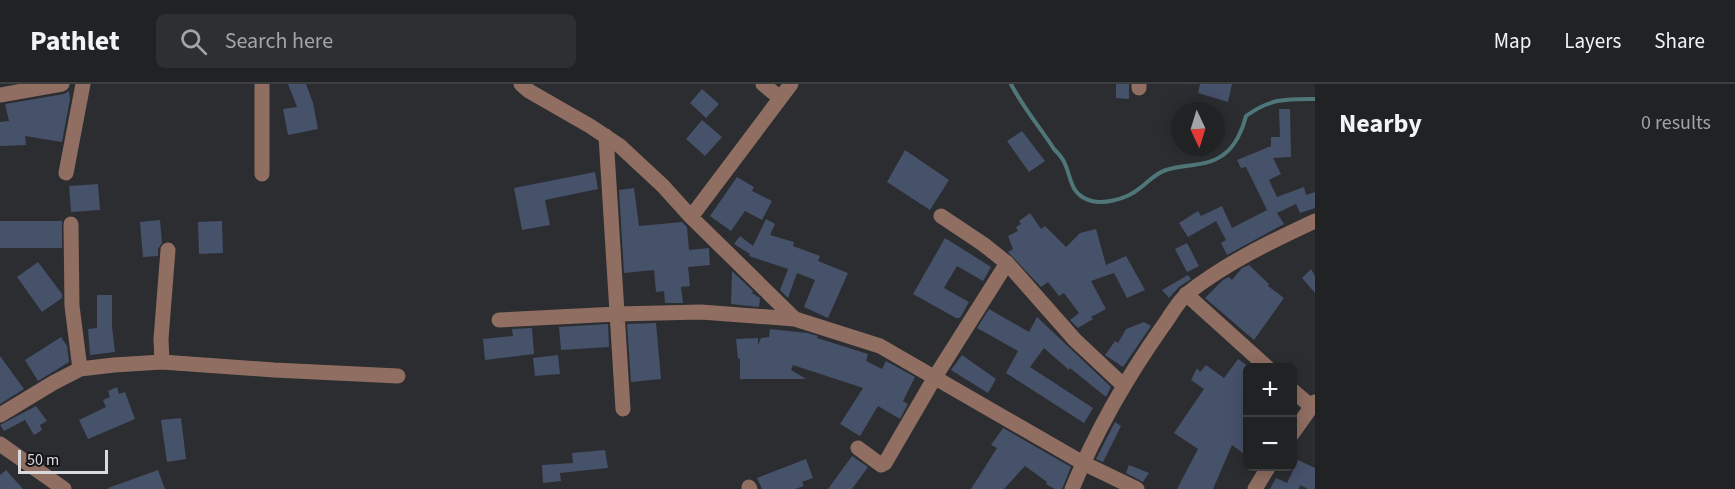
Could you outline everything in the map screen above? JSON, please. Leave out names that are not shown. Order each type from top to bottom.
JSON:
[{"type":"street","points":[[0,95],[62,84]]},
{"type":"street","points":[[66,173],[84,84]]},
{"type":"street","points":[[262,84],[262,174]]},
{"type":"street","points":[[521,84],[620,146],[795,319]]},
{"type":"street","points":[[763,84],[780,98]]},
{"type":"street","points":[[691,217],[791,84]]},
{"type":"street","points":[[606,136],[623,409]]},
{"type":"street","points":[[940,216],[1007,263],[1075,340],[1123,384]]},
{"type":"street","points":[[1072,489],[1123,384],[1186,294],[1228,266],[1315,221]]},
{"type":"street","points":[[71,225],[72,306],[80,369]]},
{"type":"street","points":[[162,362],[161,339],[168,250]]},
{"type":"street","points":[[858,448],[881,465],[885,463],[1007,263]]},
{"type":"street","points":[[1186,294],[1262,363]]},
{"type":"street","points":[[499,320],[701,312],[795,319],[880,346],[1083,464],[1137,489]]},
{"type":"street","points":[[0,415],[80,369],[162,362],[398,376]]},
{"type":"street","points":[[1297,393],[1313,405],[1297,428]]},
{"type":"street","points":[[0,444],[64,489]]},
{"type":"street","points":[[1256,489],[1266,471]]},
{"type":"building","points":[[288,84],[306,84],[313,103],[318,129],[288,135],[283,109],[297,107]]},
{"type":"building","points":[[1116,84],[1129,84],[1129,99],[1116,98]]},
{"type":"building","points":[[1200,84],[1232,84],[1228,102],[1198,93]]},
{"type":"building","points":[[702,89],[719,104],[706,118],[690,103]]},
{"type":"building","points":[[69,91],[70,99],[62,142],[25,136],[26,145],[0,146],[0,122],[9,121],[5,104],[64,94]]},
{"type":"building","points":[[1279,109],[1290,109],[1291,157],[1273,158],[1281,174],[1269,180],[1277,197],[1304,187],[1306,195],[1315,192],[1315,208],[1300,213],[1296,204],[1277,213],[1284,224],[1227,255],[1221,243],[1226,240],[1216,221],[1188,237],[1179,223],[1198,211],[1201,216],[1222,206],[1232,228],[1267,210],[1246,167],[1241,168],[1237,160],[1271,146],[1271,137],[1280,137]]},
{"type":"building","points":[[702,120],[722,137],[705,156],[686,139]]},
{"type":"building","points":[[1022,131],[1045,161],[1029,172],[1007,141]]},
{"type":"building","points":[[905,150],[949,180],[930,210],[887,182]]},
{"type":"building","points":[[595,172],[598,189],[545,200],[550,225],[522,230],[514,188]]},
{"type":"building","points":[[737,177],[754,187],[752,191],[772,201],[762,220],[745,211],[731,231],[710,216]]},
{"type":"building","points":[[98,184],[100,210],[71,212],[69,186]]},
{"type":"building","points":[[634,188],[639,226],[682,222],[687,227],[689,250],[709,248],[710,265],[688,267],[690,286],[681,287],[683,303],[665,303],[664,291],[656,292],[654,270],[624,273],[619,190]]},
{"type":"building","points":[[1030,213],[1041,229],[1045,226],[1066,247],[1080,233],[1096,229],[1106,265],[1126,256],[1145,290],[1127,298],[1114,273],[1091,281],[1106,309],[1091,317],[1093,319],[1078,328],[1070,320],[1079,313],[1064,293],[1059,296],[1048,282],[1041,287],[1008,252],[1013,249],[1008,236],[1018,231],[1016,227],[1021,224],[1019,221]]},
{"type":"building","points":[[766,219],[775,224],[770,235],[794,242],[793,246],[820,256],[818,261],[848,273],[828,318],[804,307],[815,280],[797,273],[788,298],[780,290],[788,269],[749,256],[750,254],[734,244],[740,236],[753,246]]},
{"type":"building","points":[[160,220],[162,243],[158,249],[158,256],[143,257],[140,222]]},
{"type":"building","points":[[0,221],[62,221],[62,248],[0,248]]},
{"type":"building","points":[[222,221],[223,253],[199,254],[198,222]]},
{"type":"building","points":[[945,238],[991,267],[983,281],[957,266],[944,288],[969,302],[960,318],[956,318],[913,294]]},
{"type":"building","points":[[1187,243],[1199,266],[1187,272],[1175,249]]},
{"type":"building","points":[[38,262],[62,294],[62,298],[42,312],[17,277]]},
{"type":"building","points":[[1249,265],[1269,284],[1268,286],[1284,298],[1254,340],[1205,298],[1223,280],[1229,277],[1232,280],[1242,268]]},
{"type":"building","points":[[1311,269],[1315,276],[1315,293],[1302,278]]},
{"type":"building","points":[[732,271],[753,291],[752,293],[760,298],[759,307],[731,304]]},
{"type":"building","points":[[1188,275],[1191,279],[1169,298],[1162,290]]},
{"type":"building","points":[[97,295],[112,295],[115,352],[90,355],[88,329],[97,328]]},
{"type":"building","points":[[989,309],[1029,332],[1037,317],[1111,387],[1106,397],[1044,348],[1030,367],[1093,408],[1084,423],[1006,373],[1018,351],[977,328]]},
{"type":"building","points":[[1144,322],[1151,326],[1123,367],[1105,355],[1115,341],[1118,343],[1126,329]]},
{"type":"building","points":[[656,323],[661,379],[631,382],[627,324]]},
{"type":"building","points":[[608,324],[609,347],[561,350],[559,327]]},
{"type":"building","points":[[532,328],[534,354],[485,360],[483,339],[513,336],[512,329]]},
{"type":"building","points":[[770,329],[818,336],[817,338],[868,354],[866,361],[882,369],[886,361],[915,377],[903,401],[908,404],[900,419],[878,406],[860,436],[840,424],[863,388],[793,365],[791,370],[806,379],[740,379],[740,358],[738,359],[736,339],[758,338],[758,345],[761,338],[769,337]]},
{"type":"building","points":[[61,337],[67,346],[69,362],[38,381],[25,360]]},
{"type":"building","points":[[558,355],[560,374],[535,376],[533,358]]},
{"type":"building","points":[[962,355],[996,379],[988,393],[951,370]]},
{"type":"building","points":[[0,356],[24,389],[0,404]]},
{"type":"building","points":[[1238,359],[1244,363],[1243,453],[1232,445],[1213,489],[1177,489],[1198,449],[1174,433],[1204,389],[1191,380],[1197,368],[1200,372],[1206,365],[1224,378]]},
{"type":"building","points":[[117,387],[119,394],[125,392],[135,419],[88,439],[79,420],[106,407],[103,400],[110,397],[108,391]]},
{"type":"building","points":[[36,406],[47,421],[40,425],[42,430],[34,435],[25,420],[4,431],[0,425]]},
{"type":"building","points":[[181,418],[186,459],[167,462],[161,420]]},
{"type":"building","points":[[1115,422],[1121,426],[1103,462],[1096,459]]},
{"type":"building","points":[[1003,428],[1071,467],[1062,489],[1055,489],[1046,484],[1047,482],[1025,466],[1004,489],[971,489],[997,448],[991,445]]},
{"type":"building","points":[[605,450],[608,468],[560,473],[561,481],[543,483],[542,465],[573,463],[572,453]]},
{"type":"building","points":[[852,456],[868,467],[852,489],[828,489]]},
{"type":"building","points":[[806,459],[813,478],[802,482],[804,486],[795,489],[762,489],[757,478]]},
{"type":"building","points":[[1298,460],[1315,468],[1315,489],[1308,489],[1300,485],[1299,489],[1270,489],[1276,478],[1287,483],[1293,471],[1297,471]]},
{"type":"building","points":[[1129,465],[1149,473],[1143,482],[1126,473]]},
{"type":"building","points":[[6,470],[23,489],[0,489],[0,475]]},
{"type":"building","points":[[158,470],[165,489],[108,488]]},
{"type":"waterway","points":[[1011,84],[1063,160],[1076,191],[1084,198],[1098,202],[1113,200],[1135,192],[1155,175],[1166,170],[1217,159],[1235,143],[1246,116],[1263,106],[1287,100],[1315,99]]}]
